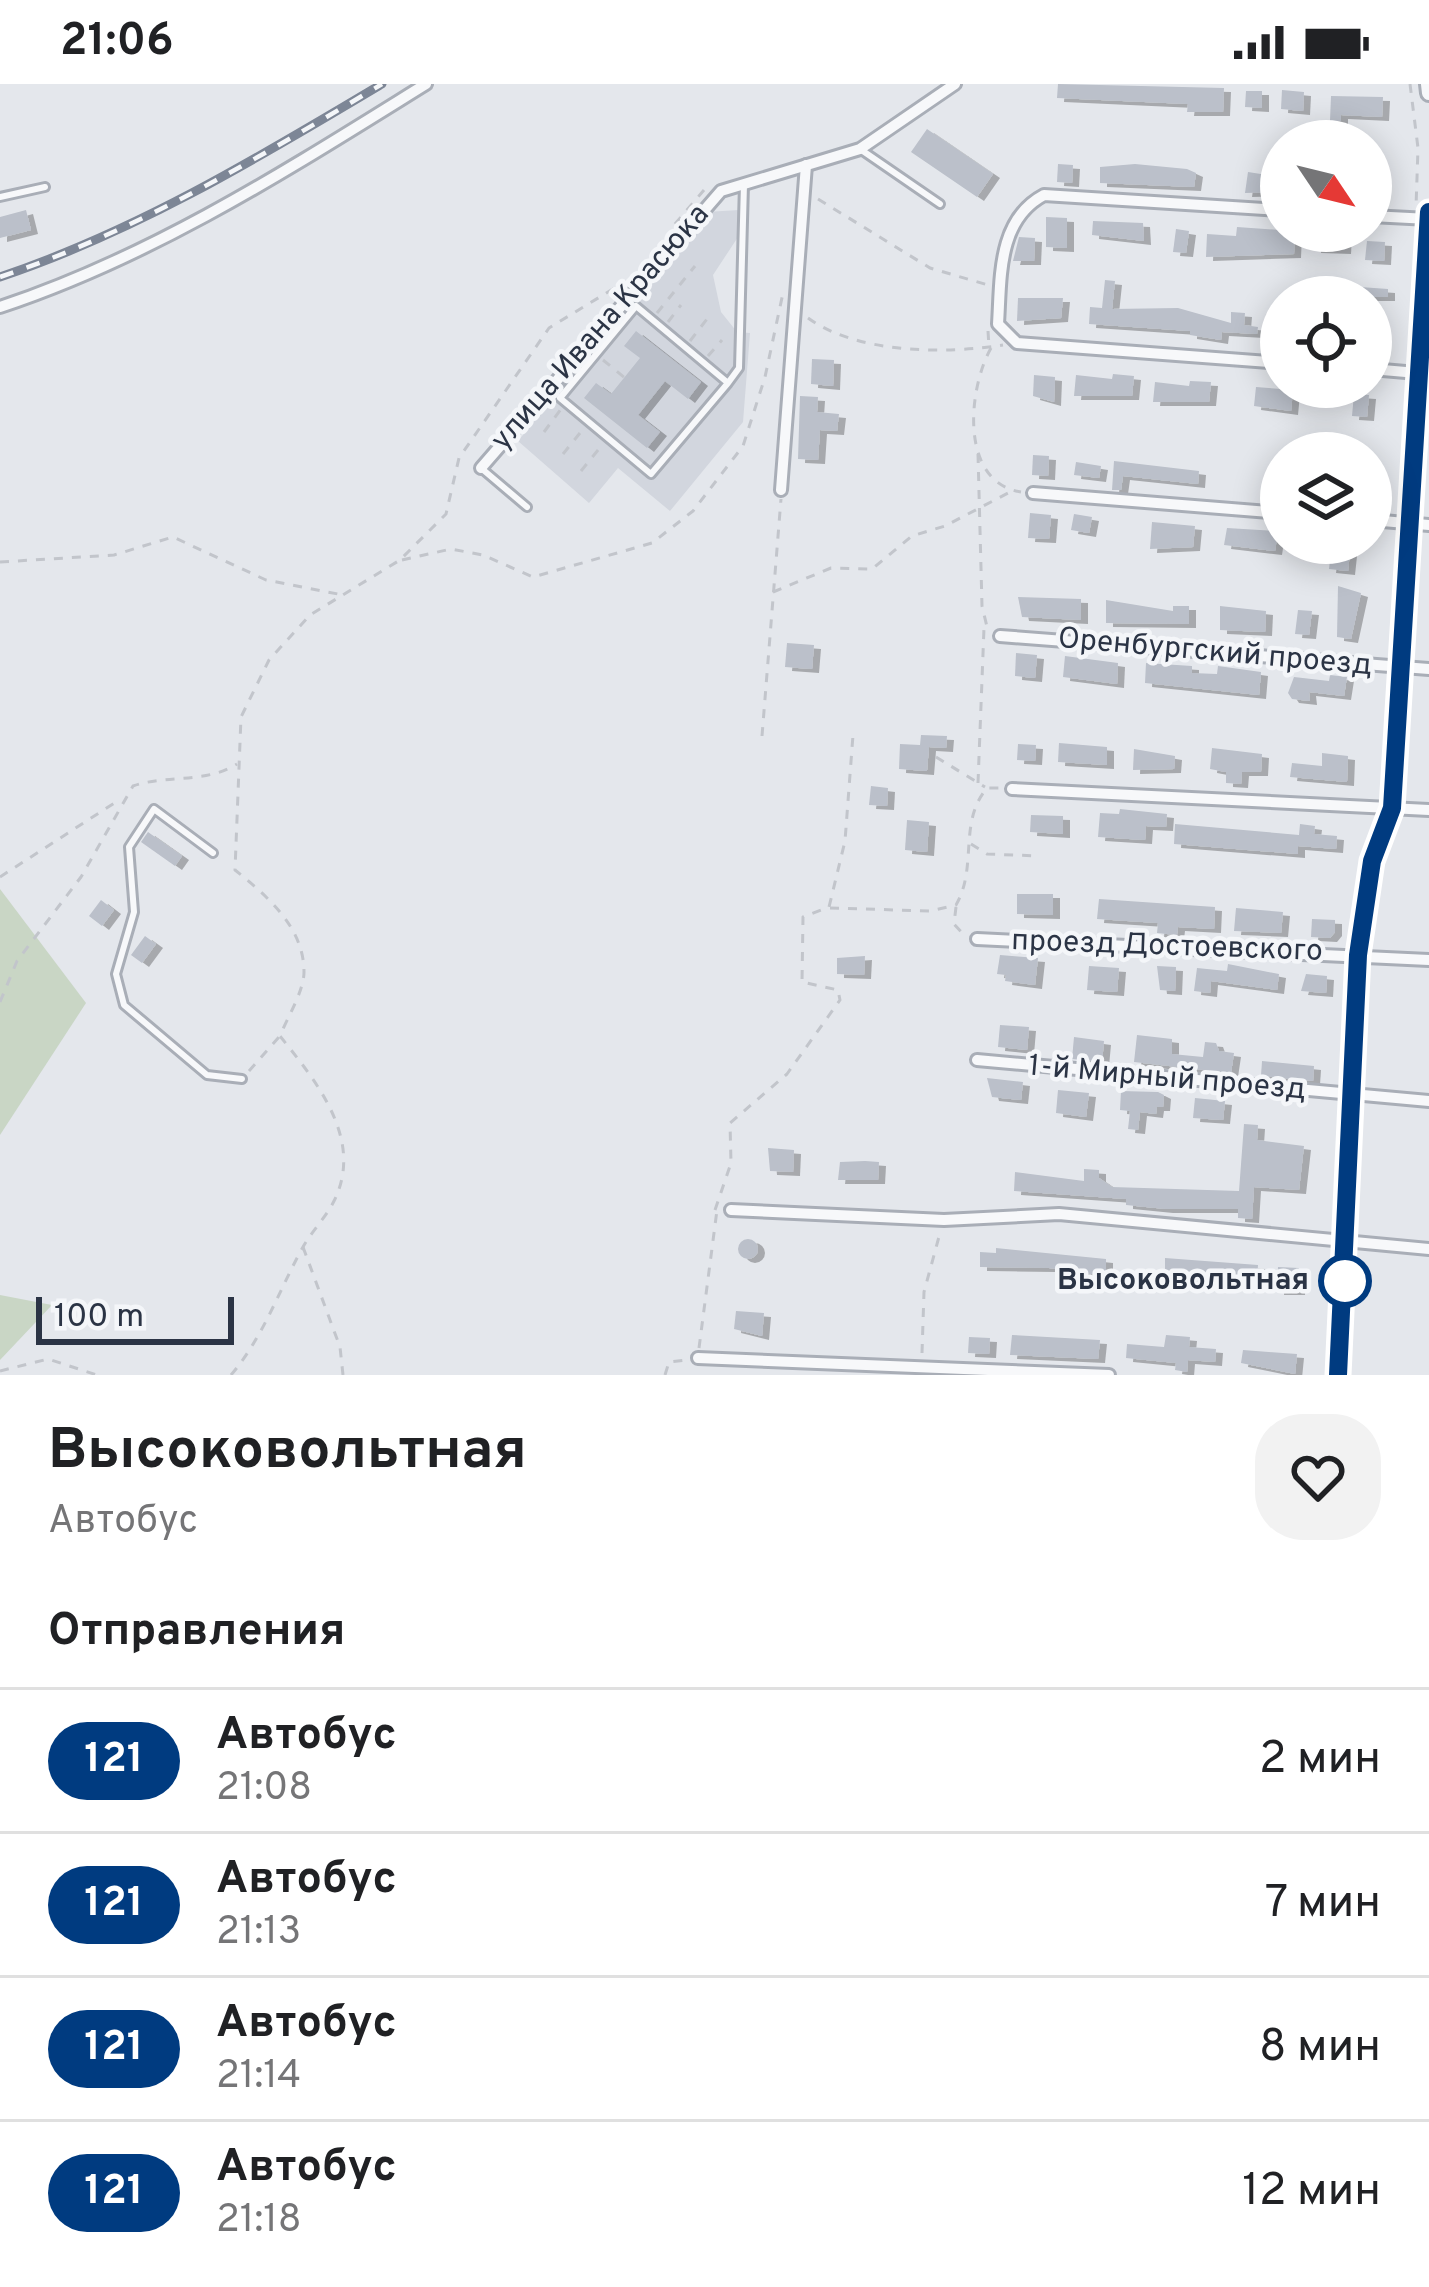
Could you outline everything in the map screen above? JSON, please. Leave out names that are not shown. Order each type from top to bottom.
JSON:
[{"type":"street","points":[[0,307],[138,251],[237,201],[425,84]]},
{"type":"street","name":"улица Ивана Красюка","points":[[482,468],[721,191],[860,149],[956,84]]},
{"type":"street","points":[[1428,84],[1429,93]]},
{"type":"street","points":[[781,490],[806,165]]},
{"type":"street","points":[[1260,209],[1044,195],[1028,204],[1011,225],[1001,270],[998,324],[1017,343],[1260,360]]},
{"type":"street","points":[[1338,1375],[1358,955],[1372,861],[1392,808],[1408,523],[1423,373],[1425,217],[1392,216]]},
{"type":"street","points":[[1392,371],[1423,373]]},
{"type":"street","points":[[1033,493],[1260,511]]},
{"type":"street","points":[[1392,522],[1429,525]]},
{"type":"street","name":"Оренбургский проезд","points":[[1000,636],[1429,669]]},
{"type":"street","points":[[1012,789],[1429,810]]},
{"type":"street","name":"проезд Достоевского","points":[[977,939],[1429,960]]},
{"type":"street","name":"1-й Мирный проезд","points":[[977,1060],[1429,1101]]},
{"type":"street","points":[[731,1210],[944,1220],[1059,1214],[1429,1249]]},
{"type":"street","points":[[698,1358],[921,1371],[1109,1375]]},
{"type":"lane","points":[[860,149],[940,204]]},
{"type":"lane","points":[[728,382],[636,306],[560,398],[651,474],[728,382],[739,368],[744,184]]},
{"type":"lane","points":[[0,197],[45,187]]},
{"type":"lane","points":[[482,468],[527,507]]},
{"type":"lane","points":[[213,853],[154,808],[129,847],[134,912],[116,989],[124,1005],[207,1075],[242,1078]]},
{"type":"path","points":[[1410,84],[1425,217]]},
{"type":"path","points":[[673,226],[713,184]]},
{"type":"path","points":[[804,190],[930,268],[988,284],[988,299]]},
{"type":"path","points":[[652,319],[695,266]]},
{"type":"path","points":[[235,870],[242,717],[269,660],[310,615],[400,560],[446,514],[459,458],[549,328],[634,274]]},
{"type":"path","points":[[400,560],[451,549],[483,555],[532,577],[652,543],[693,511],[743,446],[765,377],[780,296],[797,274]]},
{"type":"path","points":[[663,328],[681,305]]},
{"type":"path","points":[[795,309],[843,336],[952,351],[1017,343]]},
{"type":"path","points":[[686,347],[707,319]]},
{"type":"path","points":[[978,783],[984,626],[975,404],[990,347],[988,328]]},
{"type":"path","points":[[703,362],[722,340]]},
{"type":"path","points":[[596,354],[625,378]]},
{"type":"path","points":[[544,432],[566,403]]},
{"type":"path","points":[[563,454],[590,422]]},
{"type":"path","points":[[581,471],[608,438]]},
{"type":"path","points":[[978,454],[991,478],[1012,491],[1033,493]]},
{"type":"path","points":[[762,736],[781,490]]},
{"type":"path","points":[[773,592],[831,568],[872,569],[912,536],[1012,491]]},
{"type":"path","points":[[0,562],[114,555],[173,537],[266,580],[345,596]]},
{"type":"path","points":[[984,626],[1000,636]]},
{"type":"path","points":[[829,908],[845,841],[853,735]]},
{"type":"path","points":[[936,757],[987,788],[1012,789]]},
{"type":"path","points":[[0,1002],[17,961],[57,909],[133,786],[166,775],[220,775],[240,762]]},
{"type":"path","points":[[977,939],[954,924],[966,880],[970,814],[987,788]]},
{"type":"path","points":[[0,877],[121,800]]},
{"type":"path","points":[[970,843],[987,854],[1040,856]]},
{"type":"path","points":[[213,853],[270,898],[295,933],[304,974],[280,1036],[242,1078]]},
{"type":"path","points":[[665,1375],[669,1362],[698,1358],[716,1210],[731,1162],[730,1123],[787,1074],[840,1000],[838,990],[802,982],[803,917],[829,908],[930,911],[956,905]]},
{"type":"path","points":[[231,1375],[248,1356],[303,1246],[336,1198],[342,1147],[328,1096],[280,1036]]},
{"type":"path","points":[[716,1210],[731,1210]]},
{"type":"path","points":[[921,1371],[924,1292],[944,1220]]},
{"type":"path","points":[[303,1246],[340,1347],[344,1375]]},
{"type":"path","points":[[0,1371],[48,1359],[97,1375]]},
{"type":"shaded area","points":[[739,210],[738,237],[713,275],[721,312],[737,332],[750,333],[743,422],[670,511],[618,468],[589,503],[518,441],[706,212]]},
{"type":"green space","points":[[0,889],[86,1003],[0,1135]]},
{"type":"green space","points":[[0,1295],[52,1305],[0,1360]]},
{"type":"building","points":[[1058,84],[1224,88],[1223,112],[1187,112],[1188,104],[1057,98]]},
{"type":"building","points":[[1282,90],[1304,92],[1303,111],[1281,109]]},
{"type":"building","points":[[1246,91],[1262,91],[1262,108],[1245,107]]},
{"type":"building","points":[[1331,96],[1383,97],[1382,117],[1341,115],[1341,120],[1330,120]]},
{"type":"building","points":[[927,129],[993,174],[977,197],[911,152]]},
{"type":"building","points":[[1058,164],[1073,165],[1072,183],[1057,182]]},
{"type":"building","points":[[1135,164],[1187,169],[1196,173],[1194,187],[1100,183],[1100,167]]},
{"type":"building","points":[[1248,172],[1260,174],[1260,193],[1245,193]]},
{"type":"building","points":[[26,210],[31,230],[0,238],[0,217]]},
{"type":"building","points":[[1046,217],[1067,218],[1067,248],[1046,247]]},
{"type":"building","points":[[1093,221],[1143,223],[1144,241],[1092,235]]},
{"type":"building","points":[[1237,227],[1260,229],[1260,252],[1294,254],[1206,257],[1207,234],[1236,236]]},
{"type":"building","points":[[1176,229],[1189,231],[1186,253],[1173,252]]},
{"type":"building","points":[[1019,237],[1035,238],[1034,261],[1013,261]]},
{"type":"building","points":[[1366,252],[1384,252],[1384,261],[1365,260]]},
{"type":"building","points":[[1105,280],[1115,281],[1112,309],[1178,308],[1231,323],[1231,312],[1245,313],[1244,325],[1258,327],[1257,334],[1222,332],[1221,340],[1190,335],[1190,331],[1089,324],[1090,307],[1102,308]]},
{"type":"building","points":[[1018,298],[1063,298],[1061,318],[1017,321]]},
{"type":"building","points":[[636,331],[701,382],[688,399],[665,381],[638,415],[660,432],[647,448],[584,398],[596,383],[611,394],[640,358],[624,346]]},
{"type":"building","points":[[812,359],[834,360],[833,386],[811,384]]},
{"type":"building","points":[[1113,374],[1134,376],[1132,396],[1074,396],[1076,375],[1112,379]]},
{"type":"building","points":[[1034,375],[1055,377],[1054,402],[1033,396]]},
{"type":"building","points":[[1190,381],[1211,382],[1209,402],[1153,402],[1155,382],[1189,386]]},
{"type":"building","points":[[1256,387],[1260,387],[1260,407],[1254,406]]},
{"type":"building","points":[[800,396],[818,397],[817,412],[839,414],[837,431],[820,430],[818,460],[798,459]]},
{"type":"building","points":[[1353,408],[1368,408],[1367,417],[1352,416]]},
{"type":"building","points":[[1033,455],[1049,456],[1048,476],[1032,475]]},
{"type":"building","points":[[1114,461],[1199,471],[1198,484],[1123,476],[1121,490],[1112,490]]},
{"type":"building","points":[[1076,462],[1101,466],[1099,478],[1074,475]]},
{"type":"building","points":[[1030,513],[1051,515],[1049,539],[1028,538]]},
{"type":"building","points":[[1074,514],[1092,517],[1089,533],[1071,530]]},
{"type":"building","points":[[1152,522],[1195,526],[1193,547],[1150,549]]},
{"type":"building","points":[[1227,528],[1260,530],[1260,549],[1224,545]]},
{"type":"building","points":[[1330,564],[1349,564],[1348,571],[1329,569]]},
{"type":"building","points":[[1338,586],[1361,593],[1351,639],[1337,637]]},
{"type":"building","points":[[1018,597],[1081,599],[1081,620],[1022,617]]},
{"type":"building","points":[[1106,600],[1173,611],[1173,606],[1189,606],[1189,624],[1106,623]]},
{"type":"building","points":[[1220,606],[1266,611],[1265,632],[1220,630]]},
{"type":"building","points":[[1298,610],[1312,611],[1309,635],[1295,634]]},
{"type":"building","points":[[787,643],[814,645],[812,669],[785,667]]},
{"type":"building","points":[[1016,653],[1037,655],[1035,678],[1015,676]]},
{"type":"building","points":[[1065,656],[1118,663],[1117,684],[1063,677]]},
{"type":"building","points":[[1146,663],[1192,666],[1192,673],[1217,674],[1218,666],[1261,672],[1259,695],[1145,683]]},
{"type":"building","points":[[1330,675],[1347,677],[1344,696],[1309,692],[1310,701],[1292,699],[1288,693],[1294,677],[1329,681]]},
{"type":"building","points":[[921,735],[947,736],[946,748],[929,747],[927,771],[899,769],[900,744],[920,745]]},
{"type":"building","points":[[1059,743],[1107,747],[1107,765],[1058,762]]},
{"type":"building","points":[[1018,744],[1036,745],[1035,761],[1017,760]]},
{"type":"building","points":[[1212,748],[1262,754],[1261,772],[1242,772],[1241,784],[1226,783],[1226,772],[1210,769]]},
{"type":"building","points":[[1134,749],[1175,756],[1174,769],[1133,770]]},
{"type":"building","points":[[1322,753],[1348,756],[1347,782],[1290,777],[1292,763],[1322,766]]},
{"type":"building","points":[[871,786],[888,788],[887,806],[869,805]]},
{"type":"building","points":[[1120,809],[1167,814],[1166,827],[1146,826],[1145,840],[1098,837],[1100,813],[1119,814]]},
{"type":"building","points":[[1031,815],[1063,816],[1063,834],[1030,832]]},
{"type":"building","points":[[907,820],[929,822],[927,852],[905,850]]},
{"type":"building","points":[[1175,824],[1299,835],[1300,824],[1315,826],[1314,834],[1337,836],[1336,849],[1298,846],[1298,854],[1174,844]]},
{"type":"building","points":[[148,832],[182,856],[175,866],[141,842]]},
{"type":"building","points":[[1017,894],[1053,894],[1053,915],[1017,914]]},
{"type":"building","points":[[1099,899],[1215,907],[1214,929],[1178,927],[1177,935],[1157,933],[1158,923],[1097,919]]},
{"type":"building","points":[[101,900],[114,910],[102,926],[89,916]]},
{"type":"building","points":[[1236,908],[1283,912],[1281,933],[1234,931]]},
{"type":"building","points":[[1312,919],[1335,920],[1335,932],[1330,938],[1311,937]]},
{"type":"building","points":[[145,936],[156,944],[142,963],[131,955]]},
{"type":"building","points":[[1000,955],[1038,958],[1035,985],[1005,981],[1006,975],[997,974]]},
{"type":"building","points":[[865,956],[864,975],[837,974],[837,958]]},
{"type":"building","points":[[1228,964],[1279,974],[1277,990],[1211,981],[1210,993],[1194,991],[1197,968],[1227,971]]},
{"type":"building","points":[[1089,966],[1119,968],[1117,992],[1087,990]]},
{"type":"building","points":[[1157,966],[1176,967],[1175,991],[1160,990]]},
{"type":"building","points":[[1306,974],[1327,976],[1326,993],[1301,991]]},
{"type":"building","points":[[1000,1025],[1029,1027],[1027,1050],[998,1047]]},
{"type":"building","points":[[1137,1035],[1172,1039],[1172,1054],[1203,1057],[1205,1042],[1216,1043],[1219,1051],[1234,1053],[1231,1073],[1134,1062]]},
{"type":"building","points":[[1074,1037],[1104,1041],[1102,1062],[1072,1059]]},
{"type":"building","points":[[1262,1061],[1314,1066],[1313,1081],[1261,1076]]},
{"type":"building","points":[[987,1078],[1023,1082],[1021,1100],[992,1097]]},
{"type":"building","points":[[1058,1090],[1089,1093],[1086,1117],[1056,1113]]},
{"type":"building","points":[[1121,1091],[1158,1092],[1164,1095],[1163,1107],[1157,1107],[1156,1114],[1140,1112],[1138,1130],[1128,1129],[1130,1111],[1120,1110]]},
{"type":"building","points":[[1195,1098],[1225,1101],[1223,1120],[1193,1118]]},
{"type":"building","points":[[1244,1124],[1258,1125],[1257,1140],[1304,1146],[1299,1190],[1254,1187],[1252,1219],[1238,1218],[1238,1209],[1166,1209],[1126,1205],[1126,1199],[1014,1191],[1015,1172],[1084,1181],[1084,1169],[1099,1170],[1099,1178],[1112,1187],[1239,1191]]},
{"type":"building","points":[[768,1148],[794,1150],[793,1172],[770,1171]]},
{"type":"building","points":[[840,1162],[879,1162],[878,1180],[838,1180]]},
{"type":"building","points":[[748,1239],[758,1249],[748,1259],[738,1249]]},
{"type":"building","points":[[996,1248],[1106,1259],[1106,1276],[1049,1268],[980,1267],[980,1252],[996,1253]]},
{"type":"building","points":[[1165,1258],[1258,1265],[1257,1283],[1165,1281]]},
{"type":"building","points":[[1278,1267],[1299,1268],[1298,1291],[1277,1291]]},
{"type":"building","points":[[736,1311],[764,1313],[762,1336],[734,1329]]},
{"type":"building","points":[[1012,1335],[1100,1340],[1098,1359],[1010,1355]]},
{"type":"building","points":[[1166,1335],[1190,1337],[1189,1347],[1216,1349],[1215,1362],[1188,1360],[1187,1372],[1175,1370],[1176,1363],[1126,1358],[1127,1344],[1164,1347]]},
{"type":"building","points":[[969,1337],[990,1338],[989,1354],[968,1353]]},
{"type":"building","points":[[1243,1350],[1297,1354],[1295,1374],[1241,1363]]},
{"type":"railway","points":[[0,277],[148,215],[382,84]]},
{"type":"bus line","name":"121","points":[[1338,1375],[1358,955],[1372,861],[1392,808],[1429,212]]},
{"type":"place","name":"Высоковольтная","points":[[1345,1281]]}]
